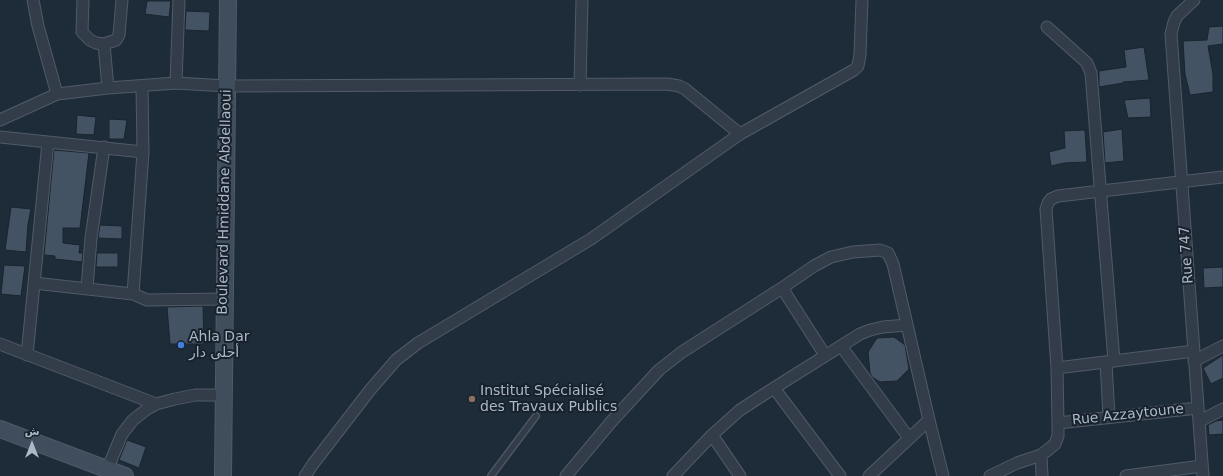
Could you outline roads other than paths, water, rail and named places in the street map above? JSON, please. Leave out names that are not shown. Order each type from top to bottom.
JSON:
[{"type":"street","points":[[33,0],[38,26],[57,94]]},
{"type":"street","points":[[83,0],[82,32],[90,40],[96,43],[104,44],[116,40],[120,35],[122,0]]},
{"type":"street","points":[[176,83],[179,0]]},
{"type":"street","name":"Boulevard Hmiddane Abdellaoui","points":[[223,476],[228,0]]},
{"type":"street","points":[[580,84],[582,0]]},
{"type":"street","points":[[305,476],[370,390],[396,360],[418,343],[591,239],[740,134],[854,70],[858,66],[860,54],[862,0]]},
{"type":"street","name":"Rue 747","points":[[1194,0],[1177,16],[1174,22],[1172,34],[1194,356],[1200,421],[1202,471]]},
{"type":"street","points":[[1047,27],[1087,63],[1091,73],[1101,191],[1110,362],[1109,417]]},
{"type":"street","points":[[104,44],[108,88]]},
{"type":"street","points":[[0,120],[57,94],[108,88],[176,83],[227,86],[667,84],[679,86],[685,89],[740,134]]},
{"type":"street","points":[[133,294],[143,152],[142,86]]},
{"type":"street","points":[[0,136],[143,152]]},
{"type":"street","points":[[27,355],[48,142]]},
{"type":"street","points":[[87,288],[91,238],[104,147]]},
{"type":"street","points":[[1058,423],[1057,368],[1046,209],[1051,200],[1058,196],[1223,177]]},
{"type":"street","points":[[566,476],[611,422],[659,370],[682,352],[814,266],[831,257],[853,252],[880,250],[891,256],[929,420],[943,472],[933,476]]},
{"type":"street","points":[[34,283],[133,294],[147,300],[224,299]]},
{"type":"street","points":[[782,288],[825,356]]},
{"type":"street","points":[[673,476],[712,435],[740,410],[774,388],[840,346],[870,330],[883,326],[907,325]]},
{"type":"street","points":[[0,344],[156,404]]},
{"type":"street","points":[[840,346],[909,438]]},
{"type":"street","points":[[1057,368],[1110,362],[1194,356],[1223,346]]},
{"type":"street","points":[[774,388],[840,476]]},
{"type":"street","points":[[99,470],[122,434],[133,420],[146,409],[156,404],[175,399],[195,396],[223,396]]},
{"type":"street","name":"Rue Azzaytoune","points":[[990,476],[1017,463],[1041,455],[1055,444],[1058,436],[1058,423],[1198,408]]},
{"type":"street","points":[[1200,421],[1223,409]]},
{"type":"street","points":[[869,476],[929,420]]},
{"type":"street","points":[[0,429],[99,470],[125,476]]},
{"type":"street","points":[[712,435],[740,476]]},
{"type":"street","points":[[1041,455],[1042,476]]},
{"type":"street","points":[[1132,476],[1202,471]]},
{"type":"lane","points":[[492,476],[536,416]]},
{"type":"place","name":"Ahla Dar أحلى دار","points":[[181,345]]},
{"type":"place","name":"Institut Spécialisé des Travaux Publics","points":[[472,399]]}]
